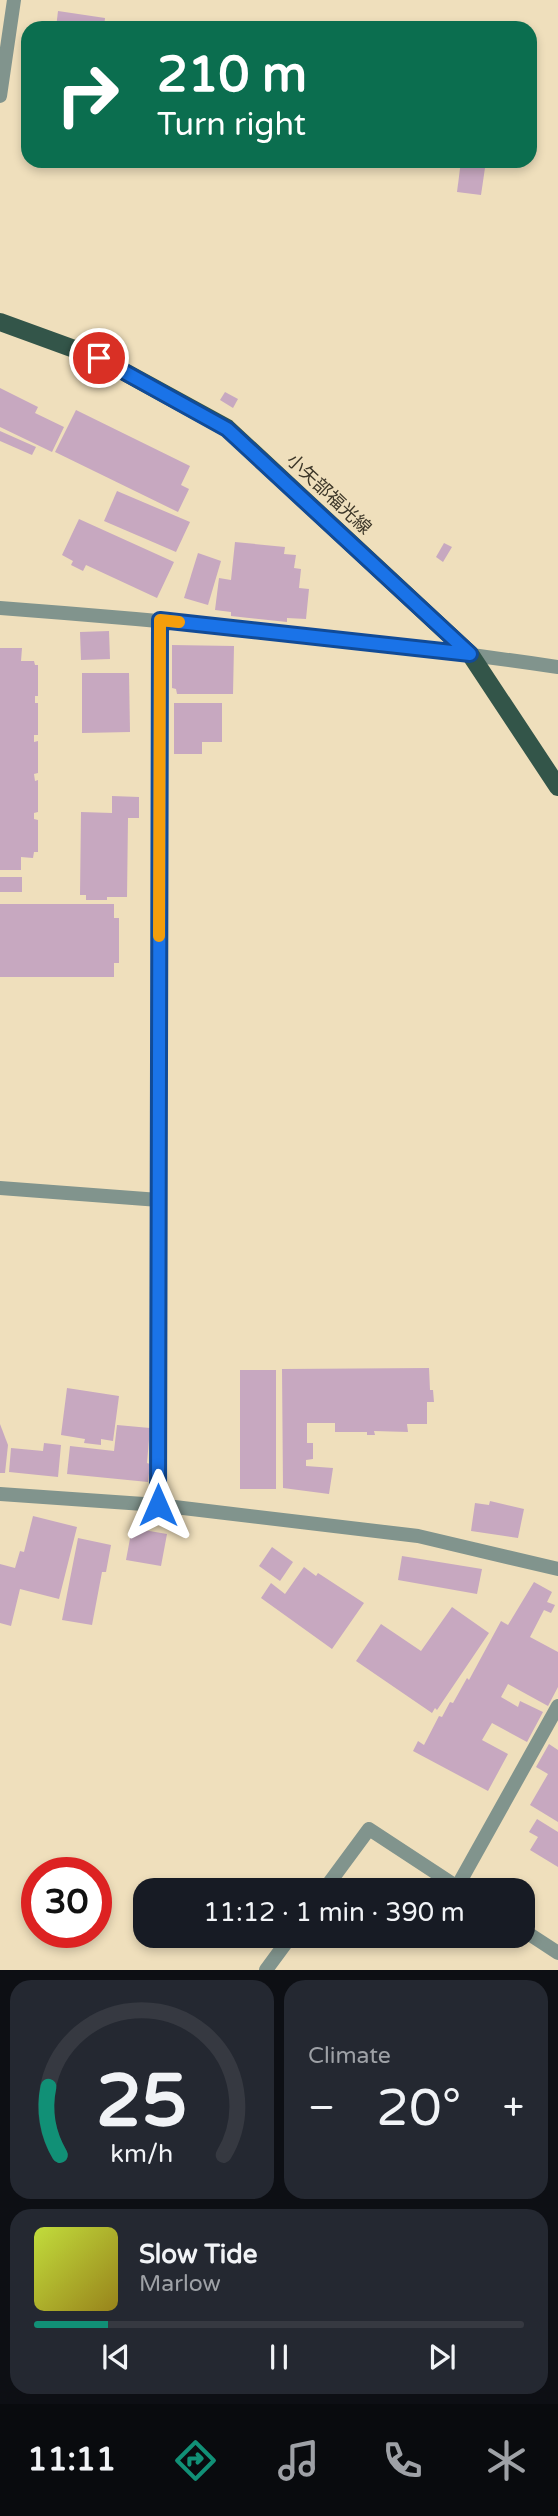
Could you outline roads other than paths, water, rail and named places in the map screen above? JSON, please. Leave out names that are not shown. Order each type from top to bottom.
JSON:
[{"type":"main road","name":"小矢部福光線","points":[[0,321],[99,358],[227,429],[470,654],[558,787]]},
{"type":"street","points":[[0,96],[14,0]]},
{"type":"street","points":[[0,608],[160,620],[470,654],[558,667]]},
{"type":"street","points":[[158,1505],[160,620]]},
{"type":"street","points":[[0,1188],[159,1200]]},
{"type":"street","points":[[0,1494],[158,1505],[418,1536],[558,1569]]},
{"type":"street","points":[[464,1878],[558,1706]]},
{"type":"street","points":[[333,1878],[369,1829],[444,1878]]},
{"type":"street","points":[[535,1938],[558,1953]]},
{"type":"street","points":[[266,1970],[282,1948]]}]
